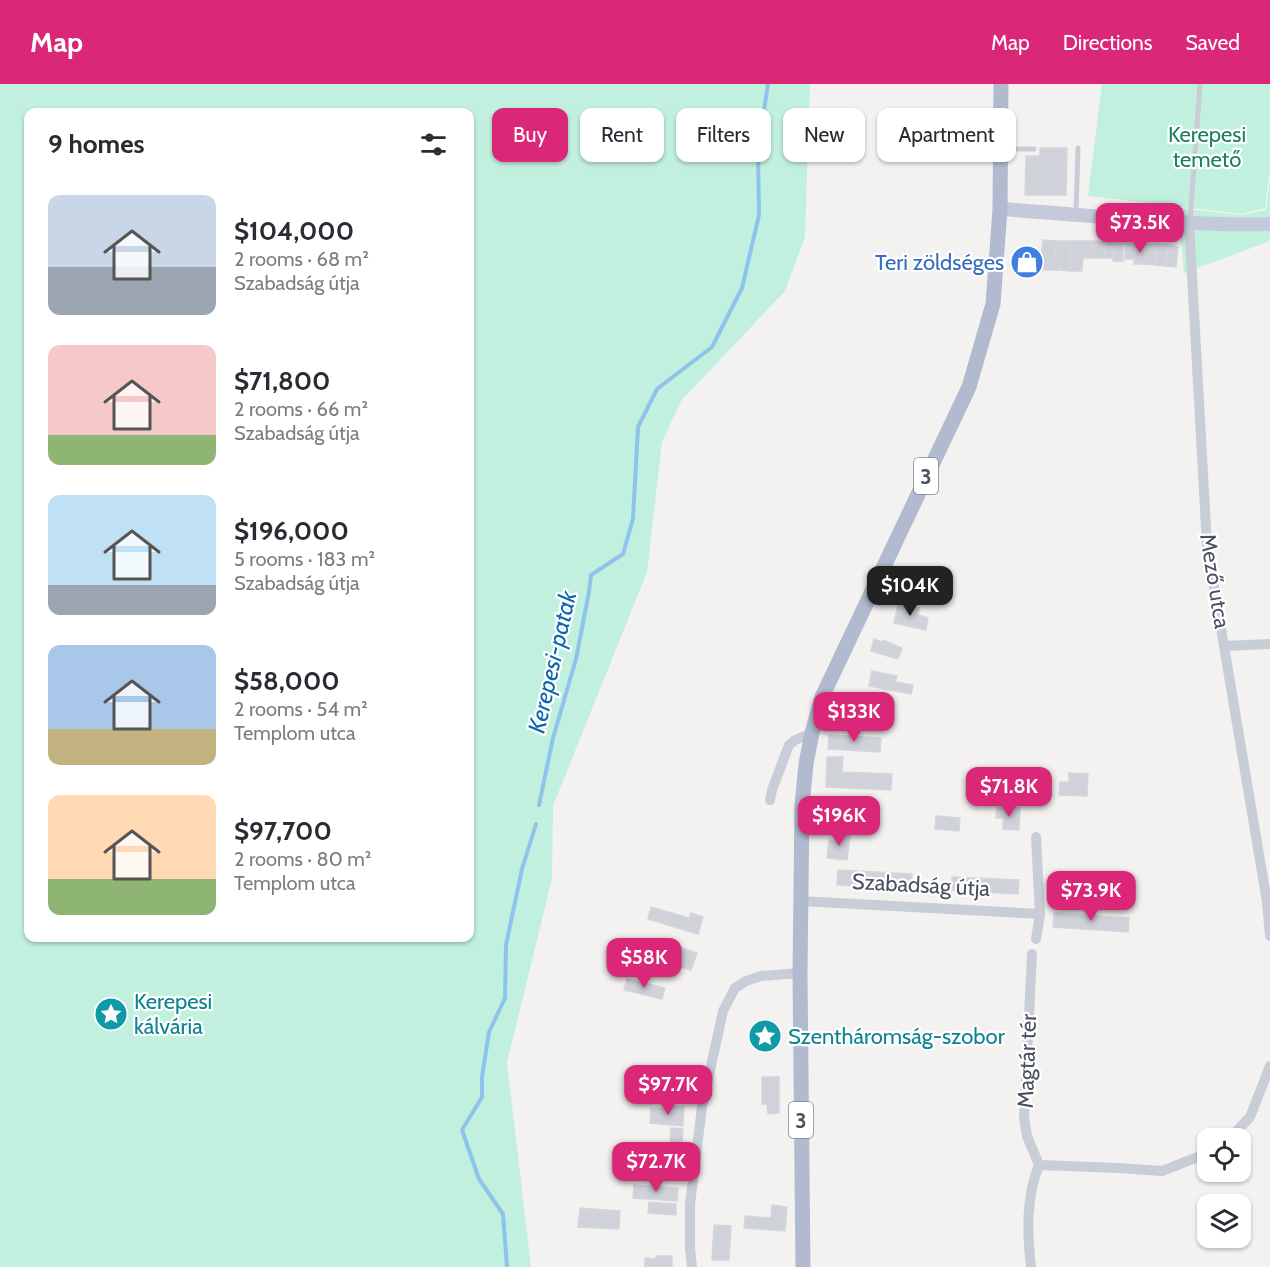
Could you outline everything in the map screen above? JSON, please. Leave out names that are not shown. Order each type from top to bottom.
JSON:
[{"type":"main road","name":"3","points":[[1001,84],[1001,108]]},
{"type":"main road","name":"3","points":[[803,1267],[800,902],[802,805],[806,764],[822,696],[969,387],[993,304],[1001,162]]},
{"type":"street","points":[[1000,209],[1190,222],[1270,224]]},
{"type":"street","name":"Mező utca","points":[[1190,222],[1207,545],[1269,902],[1270,936]]},
{"type":"street","points":[[1225,646],[1270,644]]},
{"type":"street","points":[[770,800],[789,745],[812,733]]},
{"type":"street","points":[[1036,837],[1040,914],[1036,939]]},
{"type":"street","name":"Szabadság útja","points":[[800,902],[1040,914]]},
{"type":"street","name":"Magtár tér","points":[[1032,954],[1024,1117],[1027,1136],[1039,1165]]},
{"type":"street","points":[[692,1267],[690,1204],[702,1107],[723,1011],[735,988],[746,981],[761,976],[800,973]]},
{"type":"street","points":[[1240,1128],[1250,1117],[1270,1066]]},
{"type":"street","points":[[1031,1267],[1028,1220],[1032,1181],[1039,1165],[1162,1171],[1197,1157]]},
{"type":"lane","points":[[1190,222],[1200,84]]},
{"type":"lane","points":[[1016,148],[1034,149]]},
{"type":"lane","points":[[1076,214],[1078,148]]},
{"type":"green space","points":[[0,84],[810,84],[809,108],[783,108],[783,162],[807,162],[805,237],[785,291],[681,401],[662,442],[647,572],[553,806],[552,879],[507,1062],[531,1267],[0,1267]]},
{"type":"green space","name":"Kerepesi temető","points":[[1102,84],[1270,84],[1270,170],[1265,208],[1242,214],[1088,196]]},
{"type":"green space","points":[[1270,181],[1270,241],[1184,273],[1178,208],[1242,215],[1266,210]]},
{"type":"building","points":[[1040,148],[1067,148],[1066,195],[1025,195],[1026,156],[1040,156]]},
{"type":"building","points":[[1043,240],[1056,241],[1055,256],[1062,256],[1060,270],[1040,270]]},
{"type":"building","points":[[1056,241],[1064,241],[1062,256],[1055,256]]},
{"type":"building","points":[[1064,241],[1072,241],[1069,271],[1060,270]]},
{"type":"building","points":[[1072,241],[1095,241],[1092,258],[1083,258],[1082,271],[1069,271]]},
{"type":"building","points":[[1095,241],[1106,242],[1105,258],[1092,258]]},
{"type":"building","points":[[1106,242],[1114,243],[1113,258],[1105,258]]},
{"type":"building","points":[[1114,243],[1123,243],[1123,261],[1113,261]]},
{"type":"building","points":[[1125,243],[1136,244],[1135,259],[1125,259]]},
{"type":"building","points":[[1136,244],[1146,244],[1144,264],[1134,264]]},
{"type":"building","points":[[1146,244],[1156,244],[1155,265],[1144,264]]},
{"type":"building","points":[[1156,244],[1168,245],[1166,266],[1155,265]]},
{"type":"building","points":[[1168,245],[1178,247],[1176,267],[1166,266]]},
{"type":"building","name":"Teri zöldséges","points":[[1022,254],[1032,255],[1031,269],[1022,268]]},
{"type":"building","points":[[898,604],[919,608],[918,615],[928,618],[926,630],[894,623]]},
{"type":"building","points":[[874,639],[882,642],[883,640],[902,648],[898,659],[871,651]]},
{"type":"building","points":[[872,671],[897,676],[895,682],[913,685],[911,694],[869,686]]},
{"type":"building","points":[[856,698],[872,698],[871,718],[855,717]]},
{"type":"building","points":[[829,735],[881,738],[880,752],[828,749]]},
{"type":"building","points":[[827,757],[843,757],[842,772],[892,774],[891,790],[826,787]]},
{"type":"building","points":[[1069,773],[1088,774],[1087,796],[1059,795],[1060,782],[1069,782]]},
{"type":"building","points":[[997,807],[1020,808],[1019,830],[1003,829],[1003,818],[996,818]]},
{"type":"building","points":[[845,810],[868,812],[867,826],[844,824]]},
{"type":"building","points":[[936,816],[960,818],[959,831],[935,829]]},
{"type":"building","points":[[837,833],[850,835],[847,860],[827,858],[829,840],[836,841]]},
{"type":"building","points":[[838,870],[912,874],[911,888],[837,885]]},
{"type":"building","points":[[952,877],[1019,880],[1018,894],[952,890]]},
{"type":"building","points":[[1055,889],[1130,895],[1129,908],[1055,903]]},
{"type":"building","points":[[651,907],[689,918],[691,913],[703,917],[698,934],[648,919]]},
{"type":"building","points":[[1054,913],[1129,918],[1128,932],[1053,927]]},
{"type":"building","points":[[662,948],[680,953],[681,948],[697,953],[691,970],[658,960]]},
{"type":"building","points":[[627,979],[665,988],[662,999],[624,990]]},
{"type":"building","points":[[762,1077],[779,1077],[779,1113],[768,1114],[767,1104],[762,1104]]},
{"type":"building","points":[[668,1106],[684,1107],[683,1126],[650,1123],[651,1108],[668,1109]]},
{"type":"building","points":[[671,1128],[683,1129],[681,1164],[646,1163],[647,1147],[670,1148]]},
{"type":"building","points":[[634,1185],[678,1188],[677,1201],[633,1198]]},
{"type":"building","points":[[649,1202],[676,1204],[676,1215],[648,1213]]},
{"type":"building","points":[[772,1205],[787,1207],[785,1231],[744,1228],[745,1216],[771,1218]]},
{"type":"building","points":[[580,1208],[620,1211],[619,1229],[578,1227]]},
{"type":"building","points":[[714,1225],[731,1226],[729,1260],[712,1260]]},
{"type":"building","points":[[656,1256],[672,1256],[672,1267],[645,1267],[645,1258],[656,1259]]},
{"type":"waterway","name":"Kerepesi-patak","points":[[539,805],[553,738],[576,659],[591,575],[623,554],[633,519],[638,427],[657,389],[712,347],[742,288],[759,215],[758,150],[768,84]]},
{"type":"waterway","name":"Kerepesi-patak","points":[[507,1267],[503,1214],[479,1179],[462,1130],[482,1097],[482,1077],[489,1032],[505,998],[506,945],[522,869],[536,824]]},
{"type":"place","name":"Teri zöldséges","points":[[1027,262]]},
{"type":"place","name":"Kerepesi kálvária","points":[[111,1014]]},
{"type":"place","name":"Szentháromság-szobor","points":[[765,1036]]}]
